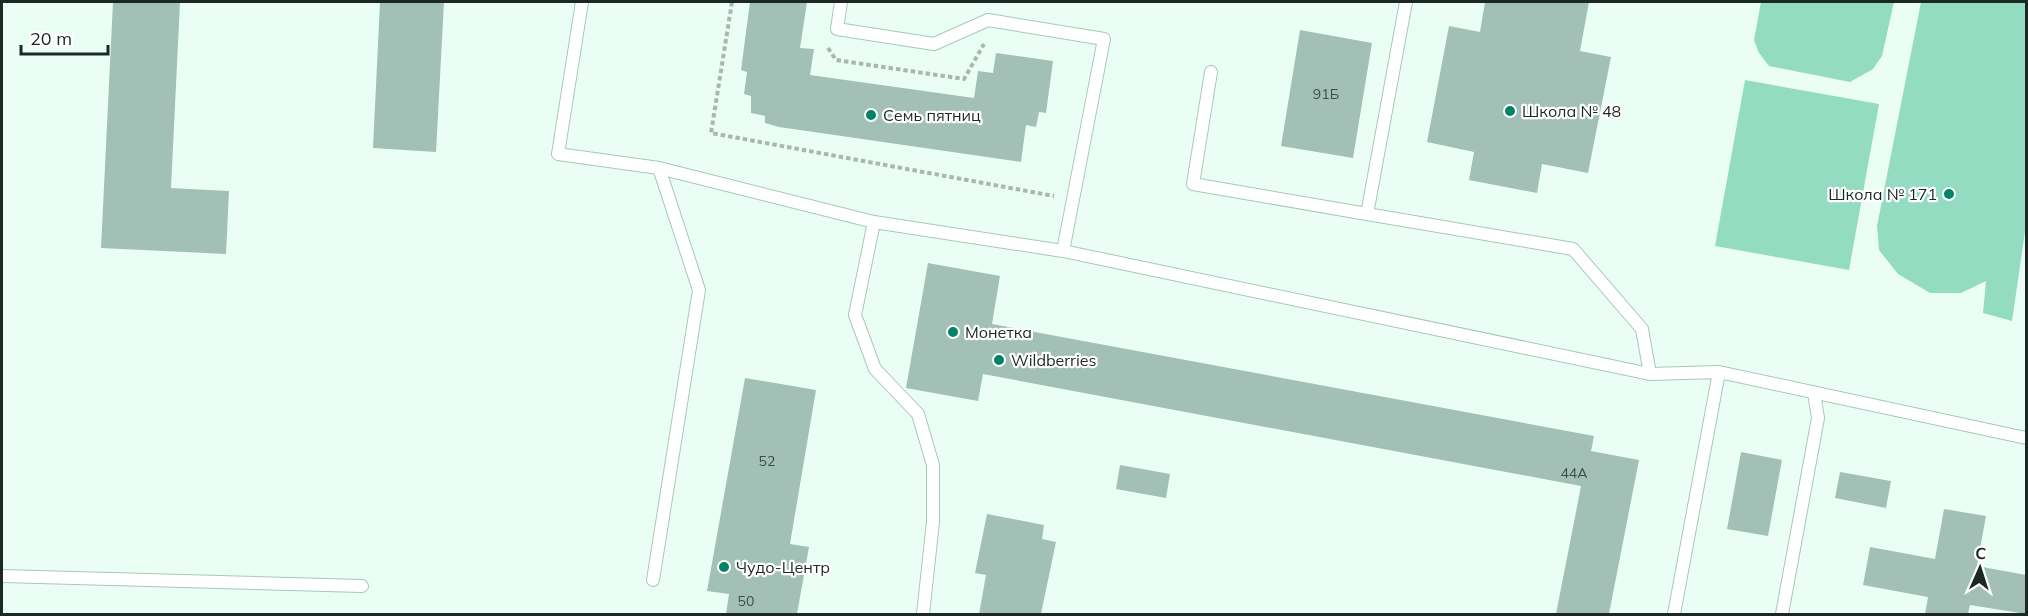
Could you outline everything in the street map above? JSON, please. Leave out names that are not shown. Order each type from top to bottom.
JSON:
[{"type":"lane","points":[[582,2],[558,154],[658,168],[874,222],[1063,251],[1650,374],[1719,372],[2026,438]]},
{"type":"lane","points":[[841,2],[837,29],[934,44],[988,20],[1104,39],[1063,251]]},
{"type":"lane","points":[[1367,214],[1406,2]]},
{"type":"lane","points":[[1211,72],[1193,184],[1573,249],[1642,329],[1650,374]]},
{"type":"lane","points":[[653,580],[699,290],[658,168]]},
{"type":"lane","points":[[874,222],[855,315],[875,369],[918,414],[933,465],[933,522],[923,615]]},
{"type":"lane","points":[[1674,615],[1719,372]]},
{"type":"lane","points":[[1782,615],[1818,417],[1814,393]]},
{"type":"lane","points":[[2,576],[362,586]]},
{"type":"path","points":[[732,2],[711,133],[1060,197]]},
{"type":"path","points":[[825,43],[836,60],[964,79],[987,40]]},
{"type":"green space","points":[[1761,2],[1894,2],[1882,56],[1873,69],[1850,82],[1769,66],[1759,53],[1754,40]]},
{"type":"green space","points":[[1921,2],[2026,2],[2026,225],[2012,321],[1983,313],[1986,281],[1961,293],[1930,293],[1898,274],[1879,250],[1877,226]]},
{"type":"green space","points":[[1745,80],[1879,104],[1849,270],[1715,246]]},
{"type":"building","points":[[113,2],[180,2],[171,188],[229,191],[226,254],[101,248]]},
{"type":"building","points":[[380,2],[444,2],[436,152],[373,148]]},
{"type":"building","points":[[750,2],[807,2],[800,48],[814,49],[810,75],[974,98],[978,71],[993,73],[996,53],[1053,61],[1046,113],[1039,112],[1036,127],[1026,125],[1021,162],[779,127],[765,123],[765,116],[751,113],[751,96],[744,94],[747,72],[741,70]]},
{"type":"building","points":[[1485,2],[1589,2],[1580,51],[1611,57],[1588,173],[1542,164],[1537,193],[1469,180],[1474,152],[1427,142],[1449,26],[1480,32]]},
{"type":"building","points":[[1300,30],[1372,43],[1353,158],[1281,146]]},
{"type":"building","points":[[928,263],[1000,276],[992,324],[1594,436],[1591,451],[1639,460],[1609,614],[1556,614],[1581,486],[983,374],[978,401],[906,388]]},
{"type":"building","points":[[745,378],[816,390],[790,544],[809,547],[797,614],[726,614],[729,594],[707,591]]},
{"type":"building","points":[[1741,452],[1782,460],[1768,536],[1727,529]]},
{"type":"building","points":[[1120,465],[1170,474],[1166,498],[1116,489]]},
{"type":"building","points":[[1840,472],[1891,481],[1886,508],[1835,498]]},
{"type":"building","points":[[1944,509],[1986,516],[1977,566],[2026,575],[2026,614],[1970,605],[1968,614],[1925,614],[1928,597],[1863,585],[1870,547],[1935,559]]},
{"type":"building","points":[[987,514],[1044,525],[1042,539],[1056,542],[1041,614],[979,614],[986,575],[975,573]]},
{"type":"place","name":"Школа № 48","points":[[1510,111]]},
{"type":"place","name":"Семь пятниц","points":[[871,115]]},
{"type":"place","name":"Школа № 171","points":[[1949,194]]},
{"type":"place","name":"Монетка","points":[[953,332]]},
{"type":"place","name":"Wildberries","points":[[999,360]]},
{"type":"place","name":"Чудо-Центр","points":[[724,567]]}]
